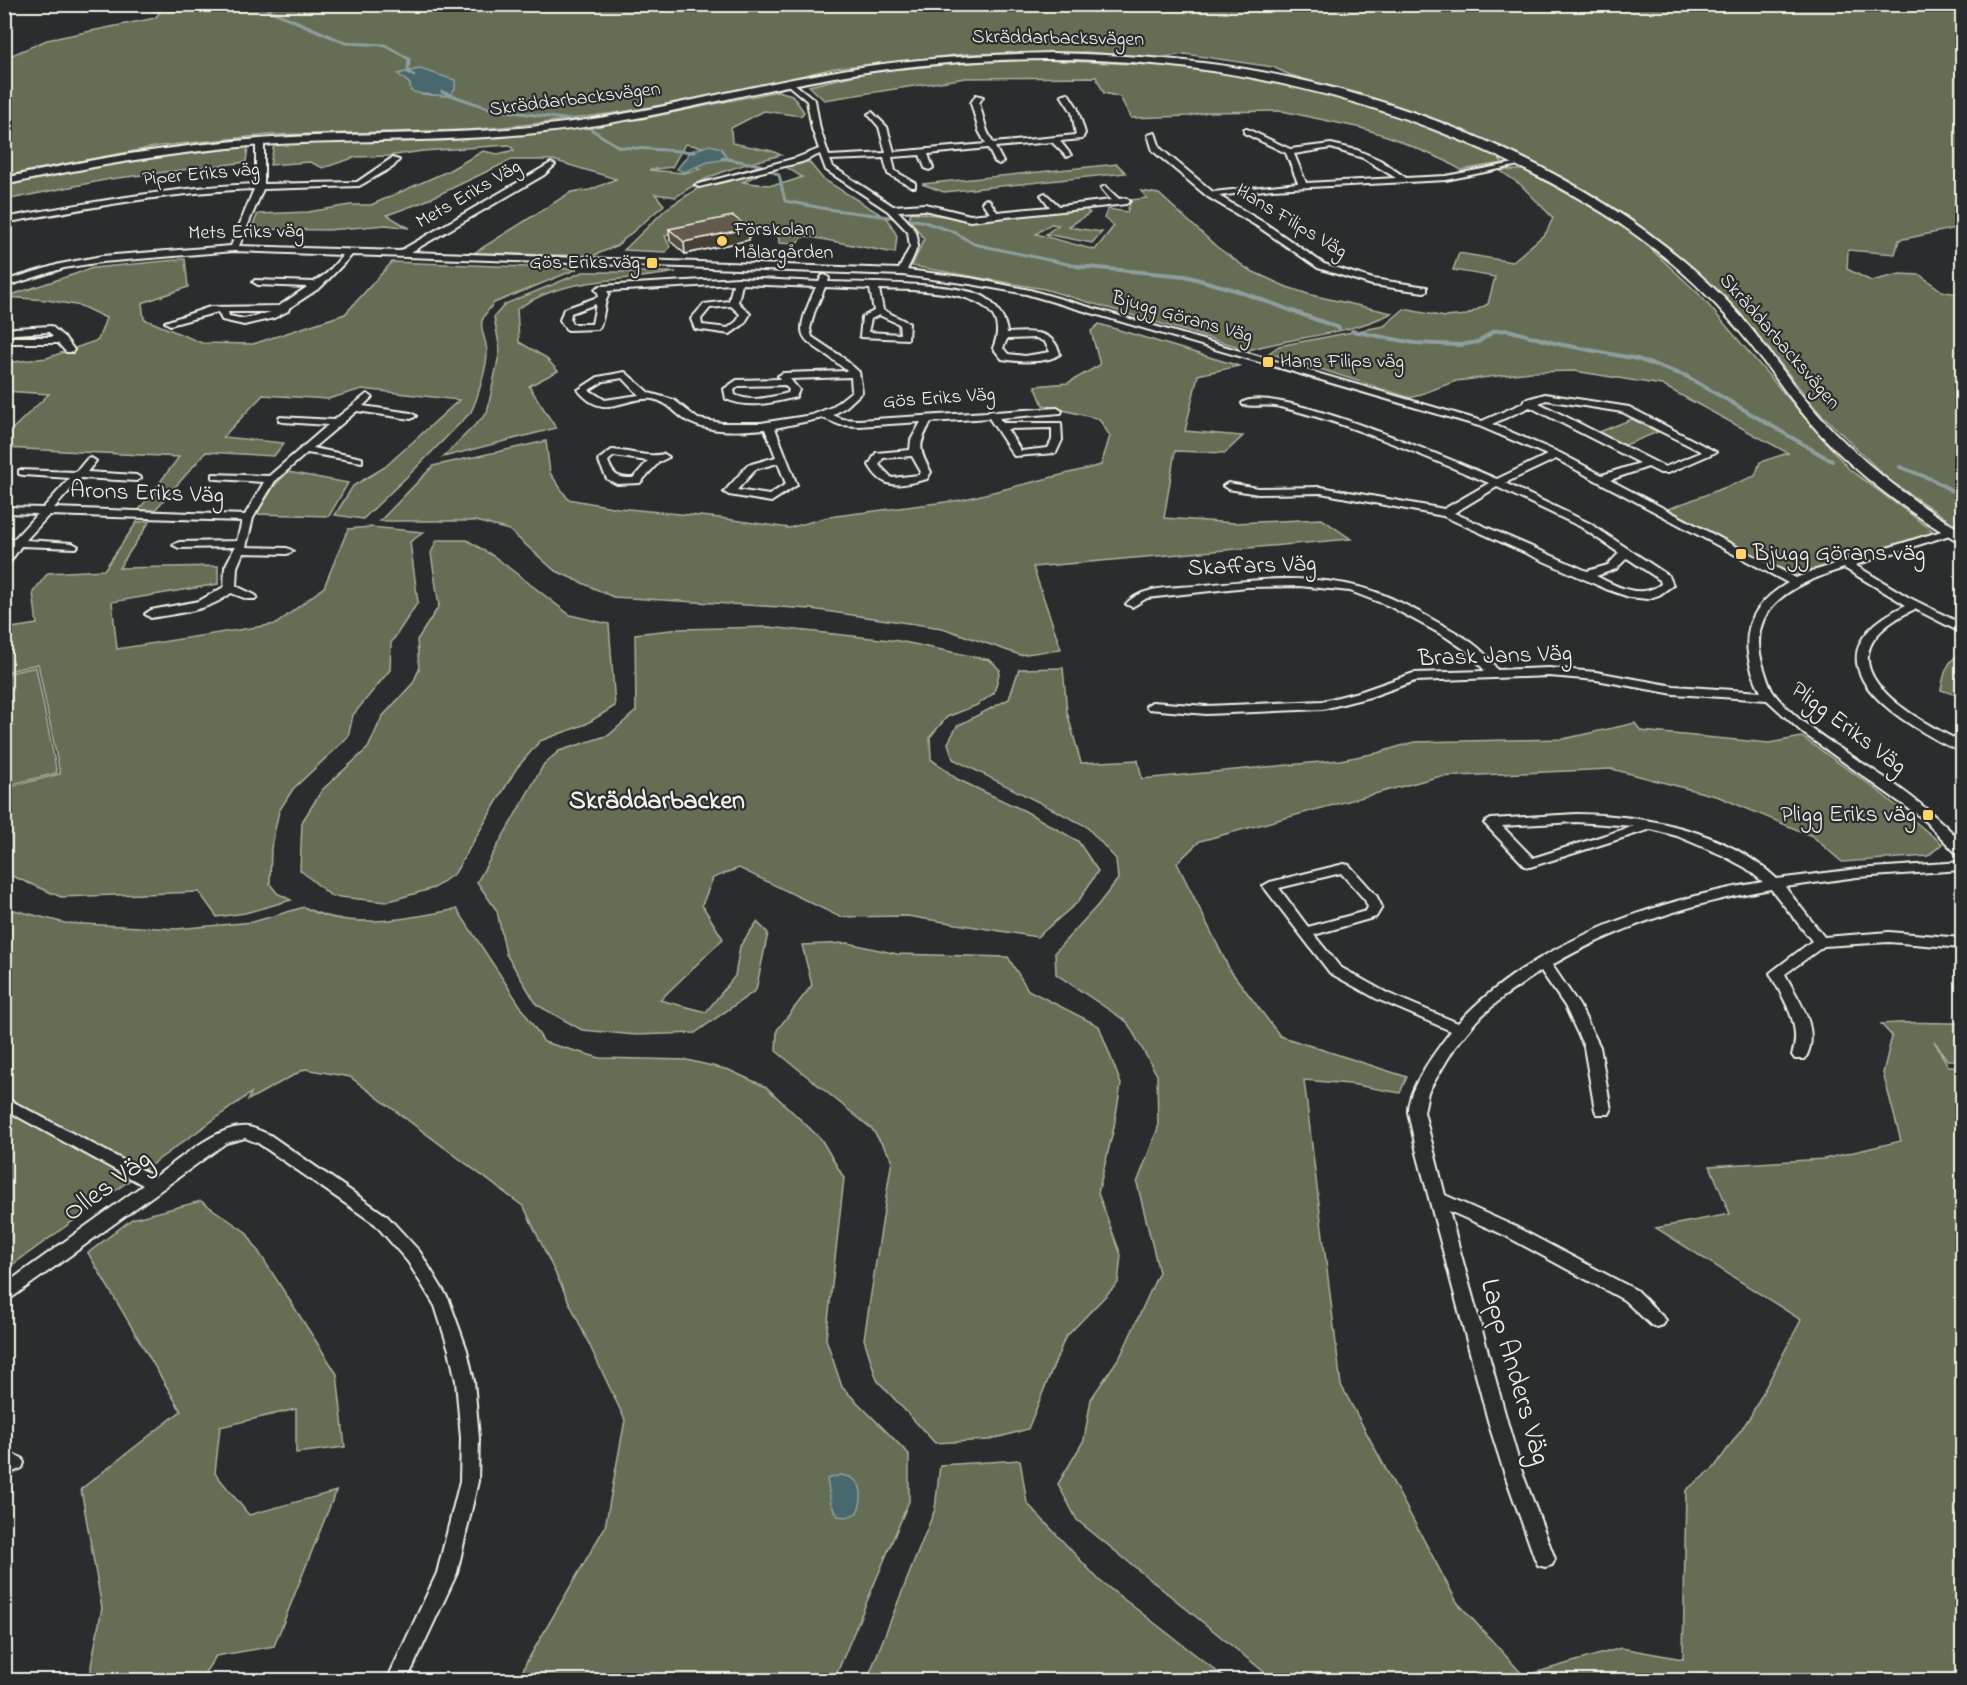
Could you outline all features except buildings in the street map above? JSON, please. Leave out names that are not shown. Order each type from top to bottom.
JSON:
[{"type":"street","name":"Skräddarbacksvägen","points":[[4,182],[77,165],[148,154],[260,142],[545,129],[640,116],[861,70],[972,58],[1052,56],[1196,65],[1298,83],[1367,101],[1502,154],[1587,198],[1643,235],[1705,287],[1739,321],[1801,403],[1865,470],[1957,534]]},
{"type":"street","points":[[403,254],[902,272],[914,248],[912,231],[891,209],[829,168],[811,100],[791,83]]},
{"type":"street","points":[[699,185],[825,154],[889,155],[1079,137],[1081,133],[1070,100],[1065,96]]},
{"type":"street","points":[[979,97],[975,103],[989,146],[999,162]]},
{"type":"street","points":[[872,114],[883,127],[891,172],[912,186]]},
{"type":"street","points":[[1247,131],[1262,136],[1289,151],[1338,146],[1383,165],[1405,181]]},
{"type":"street","name":"Hans Filips Väg","points":[[1152,135],[1156,149],[1211,195],[1263,226],[1321,266],[1372,282],[1424,289]]},
{"type":"street","points":[[1055,140],[1068,155]]},
{"type":"street","points":[[234,248],[260,186],[260,142]]},
{"type":"street","name":"Hans Filips Väg","points":[[1289,151],[1303,185]]},
{"type":"street","points":[[923,152],[928,168]]},
{"type":"street","name":"Piper Eriks väg","points":[[4,221],[150,196],[260,186],[359,184],[395,160]]},
{"type":"street","name":"Hans Filips Väg","points":[[1211,195],[1303,185],[1446,178],[1520,164]]},
{"type":"street","name":"Mets Eriks Väg","points":[[403,254],[551,165]]},
{"type":"street","points":[[891,209],[925,207],[970,218],[1122,201],[1105,188]]},
{"type":"street","points":[[1045,195],[1056,208]]},
{"type":"street","points":[[986,202],[996,215]]},
{"type":"street","name":"Mets Eriks väg","points":[[4,284],[21,277],[90,261],[234,248],[403,254]]},
{"type":"street","points":[[222,309],[225,318],[244,322],[271,316],[285,309],[330,276],[351,251]]},
{"type":"street","name":"Gös Eriks Väg","points":[[646,396],[625,375],[601,379],[583,390],[591,400],[603,405],[646,396],[662,397],[679,407],[693,421],[721,425],[769,426],[824,415],[842,406],[857,392],[856,374],[808,338],[805,329],[809,313],[828,271]]},
{"type":"street","name":"Bjugg Görans Väg","points":[[902,272],[970,281],[1027,292],[1483,424],[1556,455],[1795,582]]},
{"type":"street","points":[[733,303],[738,280]]},
{"type":"street","name":"Gös Eriks Väg","points":[[601,299],[567,311],[566,320],[569,327],[579,338],[596,329],[601,299],[604,294],[600,289],[738,280],[911,288],[964,293],[983,300],[1001,321],[1003,336],[998,348],[1005,357],[1025,359],[1055,354],[1054,344],[1050,339],[1040,336],[1003,336]]},
{"type":"street","points":[[258,282],[318,285]]},
{"type":"street","points":[[874,287],[879,312]]},
{"type":"street","points":[[733,303],[744,314],[741,322],[730,331],[698,327],[696,319],[707,306],[733,303]]},
{"type":"street","points":[[170,322],[210,310],[285,309]]},
{"type":"street","points":[[4,334],[15,331],[51,329],[69,350]]},
{"type":"street","points":[[4,340],[62,340]]},
{"type":"street","name":"Gös Eriks Väg","points":[[787,382],[737,383],[729,389],[730,397],[738,402],[774,400],[792,395],[794,390],[783,376],[856,374]]},
{"type":"street","name":"Arons Eriks Väg","points":[[230,588],[231,567],[241,547],[248,518],[271,479],[367,397]]},
{"type":"street","points":[[1483,424],[1528,402],[1545,397],[1625,409],[1711,452],[1664,471],[1528,402]]},
{"type":"street","points":[[1228,486],[1258,491],[1321,490],[1446,513],[1633,594],[1654,594],[1667,585],[1665,578],[1585,525],[1497,483],[1385,437],[1336,420],[1278,403],[1247,403]]},
{"type":"street","points":[[356,408],[411,416]]},
{"type":"street","name":"Gös Eriks Väg","points":[[824,415],[840,422],[858,423],[992,413],[1058,411]]},
{"type":"street","name":"Gös Eriks Väg","points":[[992,413],[1018,454],[1052,451],[1057,440],[1057,425],[1002,426]]},
{"type":"street","name":"Gös Eriks Väg","points":[[914,453],[914,444],[928,418]]},
{"type":"street","points":[[283,419],[337,423]]},
{"type":"street","points":[[769,426],[782,458],[792,485],[771,499],[729,492],[752,467],[782,458]]},
{"type":"street","points":[[306,450],[358,460]]},
{"type":"street","points":[[914,453],[926,472],[923,477],[892,483],[880,477],[874,465],[880,456],[914,453]]},
{"type":"street","points":[[1446,513],[1497,483],[1556,455]]},
{"type":"street","name":"Arons Eriks Väg","points":[[4,563],[18,542],[91,461]]},
{"type":"street","points":[[1602,479],[1649,463]]},
{"type":"street","name":"Arons Eriks Väg","points":[[23,472],[136,477]]},
{"type":"street","name":"Arons Eriks Väg","points":[[218,476],[271,479]]},
{"type":"street","name":"Arons Eriks Väg","points":[[4,510],[248,518]]},
{"type":"street","name":"Pligg Eriks Väg","points":[[1957,534],[1795,582],[1773,598],[1759,616],[1752,636],[1754,660],[1769,696],[1816,738],[1860,766],[1928,815],[1962,851]]},
{"type":"street","points":[[4,542],[72,546]]},
{"type":"street","name":"Arons Eriks Väg","points":[[178,545],[287,551]]},
{"type":"street","points":[[1586,575],[1612,567],[1626,553]]},
{"type":"street","points":[[1847,565],[1916,605],[1962,628]]},
{"type":"street","name":"Skaffars Väg","points":[[1132,604],[1144,595],[1293,582],[1352,588],[1402,609],[1456,637],[1489,664],[1493,674]]},
{"type":"street","points":[[151,614],[206,603],[217,599],[230,588],[251,597]]},
{"type":"street","points":[[1916,605],[1889,619],[1866,639],[1861,655],[1864,670],[1873,688],[1898,711],[1927,731],[1962,747]]},
{"type":"street","name":"Brask Jans Väg","points":[[1152,706],[1206,710],[1323,705],[1366,694],[1414,677],[1548,672],[1596,676],[1674,690],[1769,696]]},
{"type":"street","points":[[1654,824],[1530,863],[1491,824],[1597,817],[1654,824],[1686,833],[1750,863],[1773,882],[1821,942]]},
{"type":"street","name":"Lapp Anders Väg","points":[[1545,1559],[1538,1533],[1507,1454],[1479,1359],[1423,1147],[1416,1106],[1436,1062],[1460,1029],[1506,987],[1543,963],[1590,938],[1663,910],[1773,882],[1866,871],[1962,866]]},
{"type":"street","points":[[1305,933],[1371,914],[1375,907],[1371,898],[1344,868],[1270,886],[1305,933],[1335,970],[1382,996],[1460,1029]]},
{"type":"street","points":[[1800,1054],[1805,1045],[1804,1030],[1777,973],[1821,942],[1889,938],[1962,944]]},
{"type":"street","points":[[1543,963],[1572,1005],[1592,1047],[1603,1110]]},
{"type":"street","points":[[4,1102],[156,1185]]},
{"type":"street","name":"Olles Väg","points":[[4,1294],[222,1138],[246,1132],[264,1139],[300,1162],[381,1220],[414,1257],[443,1305],[458,1350],[465,1381],[470,1438],[470,1481],[447,1573],[397,1680]]},
{"type":"street","points":[[1438,1199],[1510,1231],[1630,1295],[1657,1320]]},
{"type":"green space","points":[[120,5],[1962,5],[1962,227],[1899,240],[1895,254],[1848,250],[1847,269],[1871,281],[1900,274],[1920,275],[1942,291],[1962,295],[1962,529],[1889,480],[1817,410],[1741,314],[1636,225],[1511,153],[1382,102],[1290,75],[1273,67],[1185,54],[1157,58],[1086,52],[966,54],[835,68],[728,93],[622,112],[542,123],[469,130],[269,135],[160,146],[5,176],[5,58],[47,40],[155,18],[160,12]],"holes":[[[420,69],[448,96],[411,91],[410,84],[399,74]]]},
{"type":"green space","points":[[1048,60],[1194,67],[1295,86],[1392,114],[1498,157],[1503,163],[1461,170],[1446,161],[1390,137],[1361,128],[1282,111],[1208,112],[1189,116],[1131,118],[1120,97],[1104,93],[1096,77],[966,78],[824,100],[809,86],[868,72],[966,61]]},
{"type":"green space","points":[[778,91],[792,95],[804,112],[801,116],[764,111],[731,128],[732,143],[781,155],[739,166],[713,176],[676,197],[655,194],[664,205],[616,246],[593,256],[474,253],[571,192],[590,190],[616,179],[553,160],[511,160],[423,202],[387,215],[409,228],[386,225],[328,230],[251,229],[258,214],[308,212],[350,205],[371,205],[448,171],[483,151],[498,154],[514,150],[509,145],[356,157],[323,168],[310,162],[270,165],[274,145],[545,131],[641,119]],"holes":[[[685,144],[714,149],[694,166],[700,169],[684,173],[649,170],[672,167]]]},
{"type":"green space","points":[[248,147],[246,162],[110,179],[5,200],[4,186],[146,158]]},
{"type":"green space","points":[[799,162],[809,162],[823,179],[888,219],[897,236],[895,253],[805,236],[795,244],[779,243],[778,232],[726,220],[665,236],[670,247],[666,252],[624,250],[666,209],[709,181],[759,166],[765,171],[743,182],[766,185],[786,183],[802,177],[786,167]]},
{"type":"green space","points":[[1117,164],[1126,173],[944,192],[922,184]]},
{"type":"green space","points":[[1499,170],[1524,170],[1581,200],[1637,236],[1699,294],[1849,469],[1936,533],[1793,576],[1668,509],[1755,476],[1760,462],[1788,453],[1662,385],[1574,371],[1531,372],[1456,381],[1411,398],[1269,353],[1279,346],[1384,326],[1404,309],[1445,317],[1467,315],[1488,304],[1495,277],[1453,270],[1459,253],[1512,262],[1546,233],[1553,218],[1521,185]]},
{"type":"green space","points":[[1141,191],[1159,194],[1217,247],[1249,270],[1311,295],[1392,313],[1340,331],[1249,350],[1044,289],[912,266],[924,239],[909,218],[911,212],[968,219],[1083,207],[1090,213],[1068,227],[1102,232],[1092,243],[1046,234],[1058,225],[1051,224],[1036,234],[1095,250],[1114,226],[1104,218],[1108,209],[1127,212],[1131,200],[1147,198]]},
{"type":"green space","points":[[185,259],[188,287],[142,303],[144,319],[202,343],[253,344],[345,314],[392,262],[577,269],[494,303],[482,322],[487,357],[482,382],[471,412],[363,519],[335,515],[353,486],[385,467],[459,400],[362,389],[328,399],[263,395],[223,437],[284,443],[274,456],[206,452],[154,511],[138,511],[179,457],[5,448],[5,434],[49,394],[5,391],[5,363],[47,358],[98,340],[106,318],[81,306],[47,300],[5,297],[93,268]]},
{"type":"green space","points":[[583,272],[676,272],[575,285],[555,290],[517,309],[519,342],[545,357],[558,371],[529,386],[556,428],[443,457],[487,413],[500,350],[494,317],[505,304]]},
{"type":"green space","points":[[1099,324],[1239,366],[1198,375],[1185,431],[1243,436],[1225,453],[1175,451],[1164,518],[1234,523],[1322,519],[1351,539],[1033,567],[1061,649],[1020,655],[942,628],[811,609],[613,597],[554,570],[509,530],[476,521],[380,521],[433,466],[546,441],[550,473],[568,499],[618,508],[720,518],[789,528],[828,517],[961,500],[1101,465],[1110,436],[1099,419],[1043,405],[1035,386],[1068,383],[1100,365],[1091,331]]},
{"type":"green space","points":[[1632,419],[1658,432],[1623,446],[1594,434]]},
{"type":"green space","points":[[288,472],[348,483],[329,516],[256,514],[275,485]]},
{"type":"green space","points":[[150,521],[119,568],[218,566],[218,584],[112,602],[117,649],[276,624],[324,587],[348,529],[370,527],[424,532],[410,542],[418,602],[391,643],[390,670],[353,715],[348,737],[293,789],[279,811],[271,848],[270,884],[277,893],[291,900],[245,913],[217,917],[199,892],[61,897],[5,873],[5,788],[60,774],[38,664],[5,672],[5,629],[37,624],[33,592],[48,573],[104,570],[137,522]]},
{"type":"green space","points":[[437,540],[467,540],[495,557],[570,615],[609,624],[615,706],[586,724],[540,741],[516,769],[455,873],[434,888],[386,902],[331,896],[300,870],[302,822],[322,790],[368,748],[382,717],[413,683],[419,669],[417,640],[439,606],[431,553]]},
{"type":"green space","points":[[769,627],[899,641],[990,660],[1000,670],[994,693],[977,705],[947,717],[930,737],[931,759],[957,779],[1025,811],[1078,841],[1098,871],[1078,902],[1037,937],[907,916],[840,917],[739,868],[713,878],[702,905],[723,939],[660,1000],[706,1012],[735,976],[740,946],[757,922],[768,933],[756,990],[695,1033],[636,1035],[582,1030],[537,1005],[506,954],[497,911],[477,882],[544,764],[559,751],[609,735],[636,711],[635,634],[680,629]]},
{"type":"green space","points":[[1962,652],[1962,697],[1941,690],[1947,668]]},
{"type":"green space","points":[[36,667],[57,773],[5,786],[5,674]]},
{"type":"green space","points":[[1063,668],[1067,712],[1081,763],[1138,760],[1142,779],[1340,760],[1377,753],[1414,742],[1563,739],[1635,723],[1641,731],[1769,743],[1802,737],[1876,789],[1942,844],[1928,856],[1842,862],[1812,836],[1719,797],[1612,769],[1437,777],[1200,841],[1177,863],[1230,970],[1280,1036],[1407,1077],[1400,1093],[1350,1084],[1304,1080],[1341,1385],[1457,1602],[1524,1676],[1621,1648],[1683,1659],[1686,1490],[1714,1468],[1750,1417],[1801,1320],[1656,1228],[1730,1214],[1710,1166],[1824,1159],[1901,1141],[1883,1073],[1892,1036],[1881,1024],[1962,1023],[1962,1060],[1947,1060],[1934,1041],[1948,1066],[1962,1066],[1962,1680],[1274,1680],[1077,1520],[1058,1484],[1084,1440],[1091,1399],[1122,1353],[1159,1272],[1137,1183],[1158,1128],[1157,1075],[1127,1022],[1056,974],[1055,952],[1118,879],[1116,859],[1086,826],[953,759],[948,743],[957,726],[1009,699],[1019,669]]},
{"type":"green space","points":[[4,905],[10,909],[65,923],[176,929],[253,922],[304,907],[322,915],[360,921],[399,919],[457,909],[544,1042],[600,1058],[687,1060],[729,1070],[766,1087],[821,1139],[844,1178],[826,1339],[842,1387],[909,1454],[909,1501],[834,1680],[519,1680],[526,1663],[605,1527],[625,1420],[524,1207],[350,1077],[305,1069],[248,1100],[251,1093],[5,1270]]},
{"type":"green space","points":[[848,943],[897,954],[1008,957],[1028,990],[1099,1026],[1121,1084],[1114,1127],[1098,1193],[1121,1255],[1118,1283],[1065,1338],[1028,1429],[989,1440],[935,1443],[877,1380],[864,1339],[892,1159],[872,1129],[776,1051],[777,1030],[812,985],[802,945]]},
{"type":"green space","points":[[201,1201],[246,1232],[337,1374],[345,1447],[296,1453],[296,1409],[220,1427],[215,1473],[249,1515],[336,1491],[274,1646],[216,1656],[200,1680],[91,1680],[91,1666],[102,1608],[81,1489],[181,1411],[88,1253],[132,1219]]},
{"type":"green space","points":[[1020,1460],[1027,1503],[1099,1580],[1228,1680],[867,1680],[935,1509],[940,1465]]},
{"type":"water","points":[[420,69],[455,80],[455,89],[448,96],[411,91],[410,84],[398,74]]},
{"type":"water","points":[[710,145],[721,148],[728,159],[708,162],[684,172],[677,169],[691,151]]},
{"type":"water","points":[[840,1475],[848,1476],[858,1483],[861,1494],[857,1513],[847,1517],[838,1516],[831,1504],[827,1479]]},
{"type":"waterway","points":[[262,4],[269,10],[346,43],[385,45],[409,59],[408,72],[414,76]]},
{"type":"waterway","points":[[442,92],[491,109],[578,121]]},
{"type":"waterway","points":[[586,126],[619,147],[695,152]]},
{"type":"waterway","points":[[722,158],[760,165],[779,175],[785,201],[827,209],[921,221],[954,232],[974,244],[1077,266]]},
{"type":"waterway","points":[[1077,266],[1185,276],[1235,290],[1339,328]]},
{"type":"waterway","points":[[1077,266],[1086,268]]},
{"type":"waterway","points":[[1352,331],[1414,343],[1460,345],[1478,342],[1494,331],[1508,330],[1558,344],[1637,359],[1686,376],[1832,461]]},
{"type":"waterway","points":[[1900,467],[1931,479],[1962,496]]},
{"type":"place","name":"Förskolan Målargården","points":[[722,241]]},
{"type":"place","name":"Gös Eriks väg","points":[[652,263]]},
{"type":"place","name":"Hans Filips väg","points":[[1268,362]]},
{"type":"place","name":"Bjugg Görans väg","points":[[1741,554]]},
{"type":"place","name":"Pligg Eriks väg","points":[[1928,815]]},
{"type":"district","name":"Skräddarbacken","points":[[657,802]]}]
